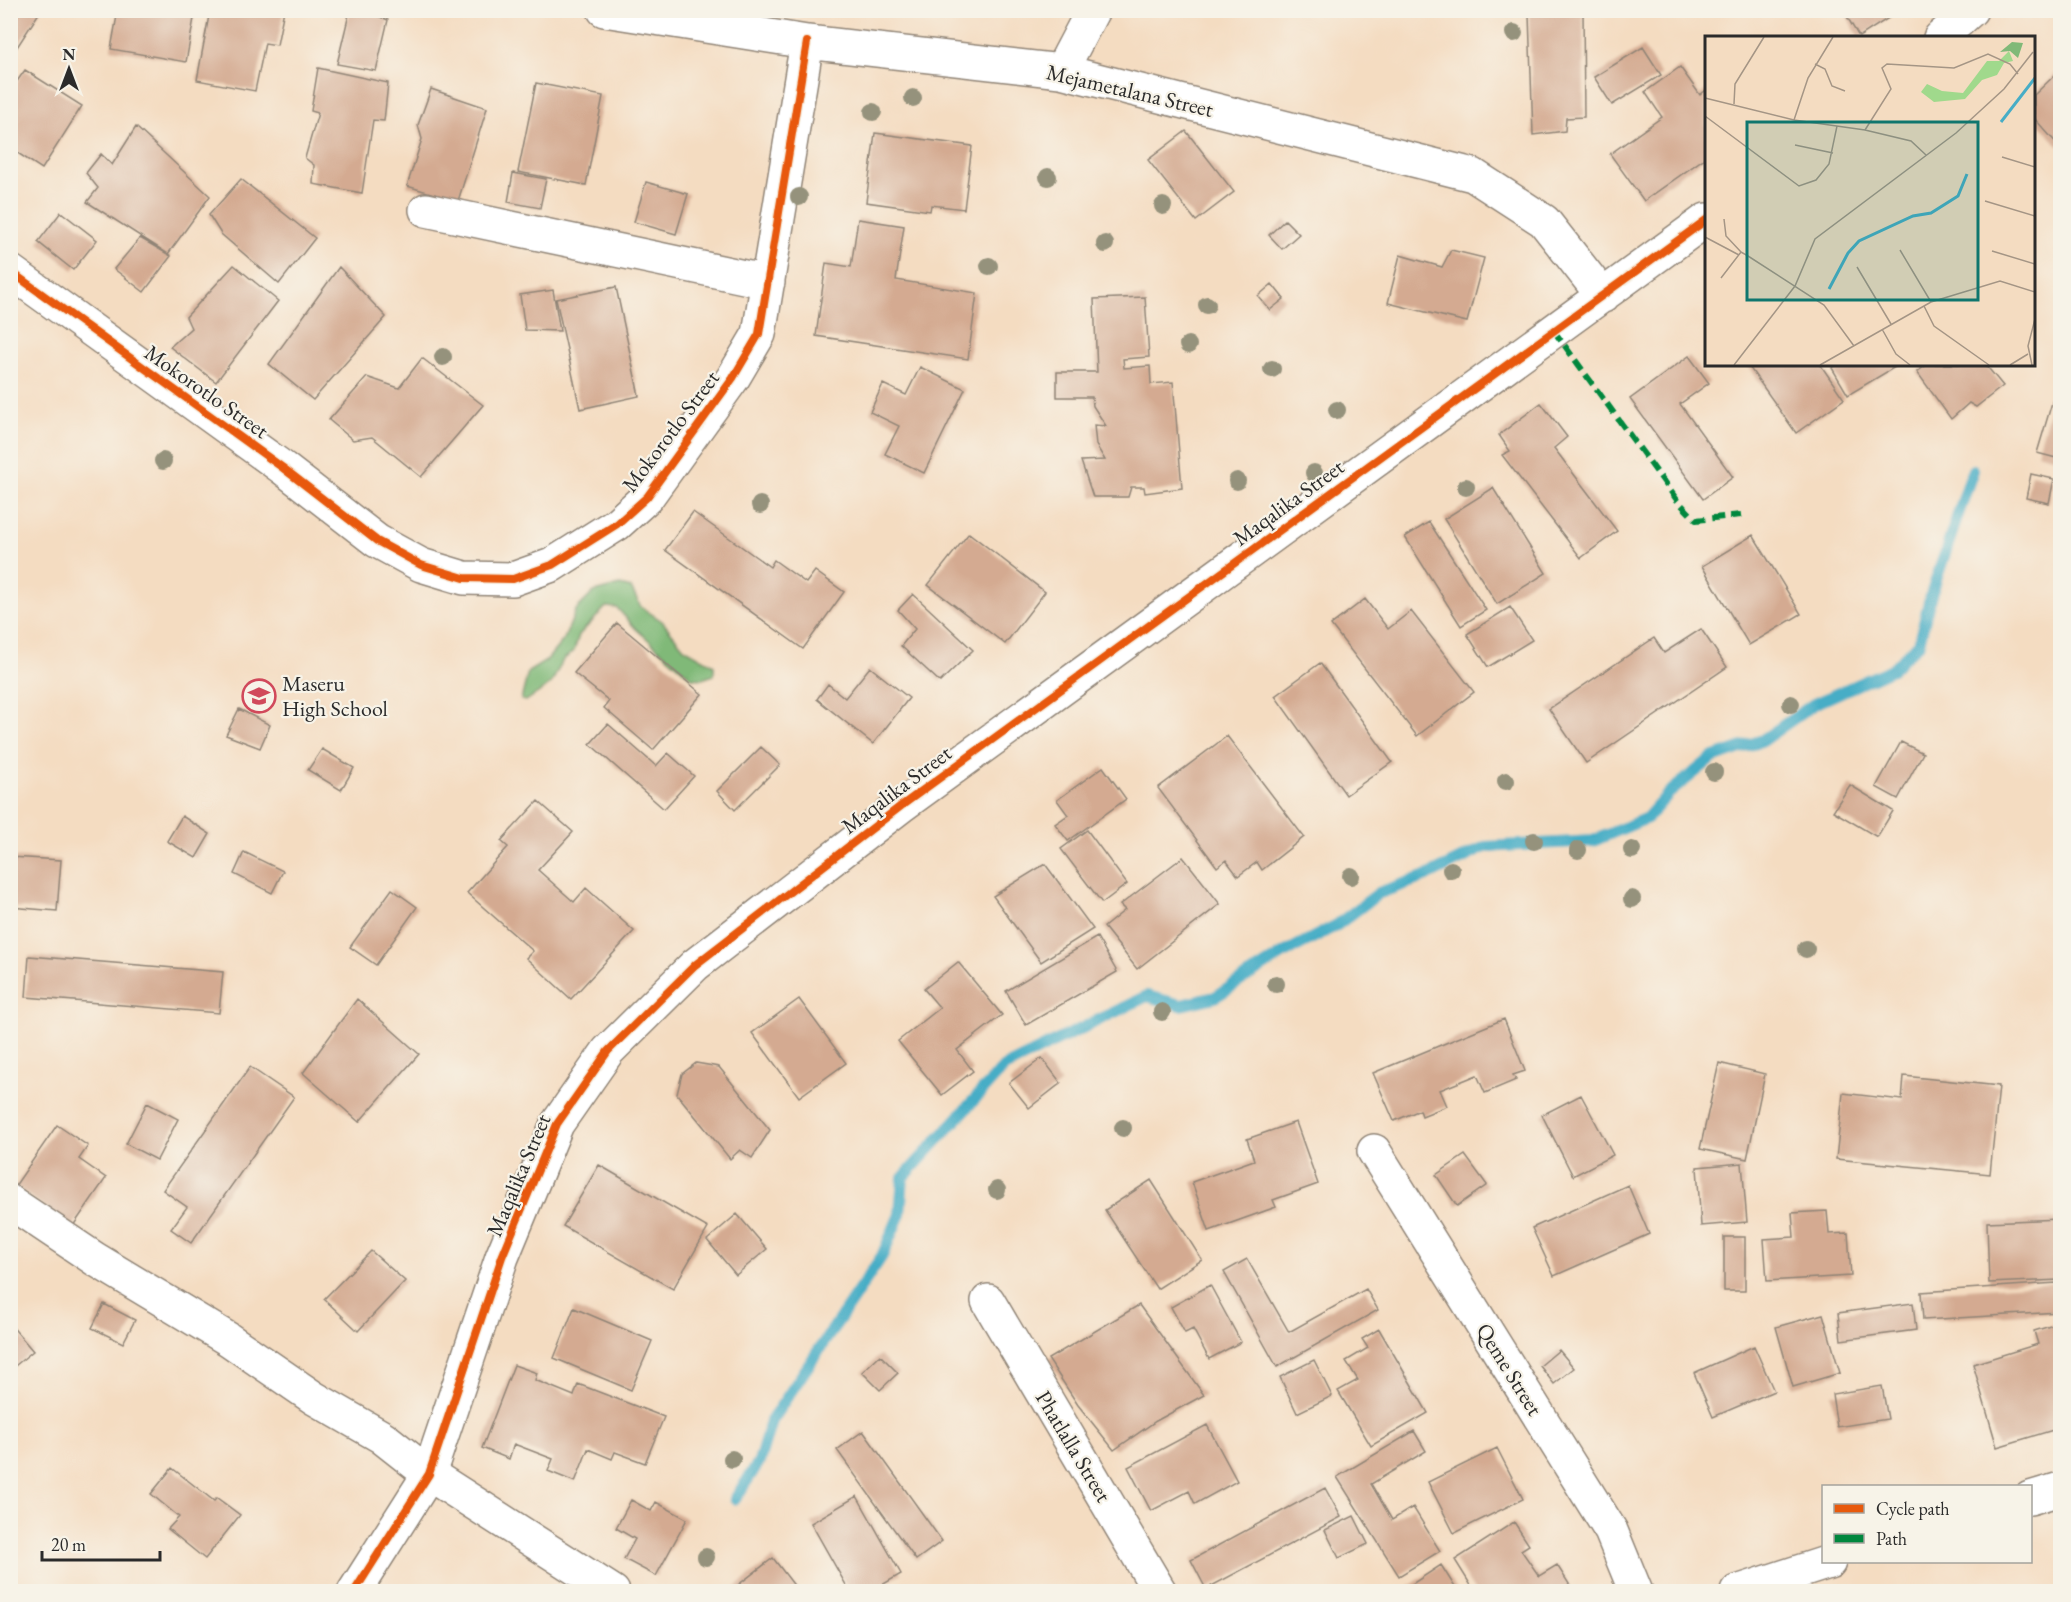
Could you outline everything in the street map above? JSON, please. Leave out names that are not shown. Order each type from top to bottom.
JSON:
[{"type":"street","name":"Mejametalana Street","points":[[604,10],[807,42],[1061,71],[1473,175],[1544,221],[1603,296]]},
{"type":"street","points":[[1061,71],[1094,10]]},
{"type":"street","points":[[1942,36],[1971,10]]},
{"type":"street","name":"Mokorotlo Street","points":[[10,271],[283,468],[377,541],[421,565],[464,578],[513,579],[552,565],[617,524],[647,496],[733,378],[759,334],[807,42]]},
{"type":"street","points":[[426,210],[768,282]]},
{"type":"street","name":"Maqalika Street","points":[[354,1592],[429,1474],[502,1257],[557,1124],[608,1051],[695,965],[901,806],[1705,221]]},
{"type":"street","name":"Qeme Street","points":[[1374,1151],[1611,1531],[1636,1592]]},
{"type":"street","points":[[10,1202],[95,1258],[228,1339],[314,1398],[382,1437],[429,1474],[613,1592]]},
{"type":"street","name":"Phatlalla Street","points":[[988,1301],[1161,1592]]},
{"type":"street","points":[[2032,1498],[2061,1489]]},
{"type":"street","points":[[1737,1592],[1826,1563]]},
{"type":"green space","points":[[620,585],[631,588],[641,607],[662,621],[684,648],[714,665],[714,675],[702,679],[692,678],[636,629],[617,608],[606,607],[579,635],[574,651],[563,660],[551,684],[526,701],[521,700],[528,672],[546,661],[564,639],[576,610],[594,592]]},
{"type":"building","points":[[10,10],[41,10],[10,58]]},
{"type":"building","points":[[118,10],[182,10],[195,13],[186,62],[111,49]]},
{"type":"building","points":[[210,10],[284,10],[277,45],[265,43],[255,91],[197,80]]},
{"type":"building","points":[[350,10],[362,10],[388,20],[376,71],[337,64]]},
{"type":"building","points":[[1544,10],[1583,10],[1584,117],[1566,118],[1565,131],[1533,135],[1529,15]]},
{"type":"building","points":[[1843,10],[1901,10],[1861,36]]},
{"type":"building","points":[[1643,47],[1661,75],[1612,105],[1594,77]]},
{"type":"building","points":[[1680,67],[1700,95],[1705,91],[1705,158],[1644,201],[1610,154],[1662,117],[1645,92]]},
{"type":"building","points":[[318,68],[388,83],[384,121],[373,120],[362,193],[313,184],[314,165],[305,158],[318,113],[311,111]]},
{"type":"building","points":[[25,70],[82,106],[42,169],[10,148],[10,91]]},
{"type":"building","points":[[2057,73],[2060,76],[2060,147],[2035,119],[2035,94]]},
{"type":"building","points":[[536,83],[603,96],[586,185],[518,172]]},
{"type":"building","points":[[431,89],[487,108],[458,201],[407,186],[422,139],[418,125]]},
{"type":"building","points":[[136,127],[210,196],[168,254],[87,202],[98,188],[86,173],[101,154],[112,165]]},
{"type":"building","points":[[1186,131],[1234,192],[1196,221],[1148,160]]},
{"type":"building","points":[[875,133],[972,146],[964,209],[931,205],[930,211],[866,202]]},
{"type":"building","points":[[513,173],[546,179],[540,208],[508,202]]},
{"type":"building","points":[[241,179],[315,238],[279,284],[221,234],[209,215]]},
{"type":"building","points":[[646,182],[688,194],[676,234],[634,222]]},
{"type":"building","points":[[61,212],[97,240],[73,270],[38,242]]},
{"type":"building","points":[[858,219],[904,226],[896,280],[977,293],[968,359],[816,336],[826,263],[851,267]]},
{"type":"building","points":[[1285,220],[1299,234],[1282,249],[1269,235]]},
{"type":"building","points":[[140,238],[171,256],[144,292],[114,269]]},
{"type":"building","points":[[1451,250],[1484,258],[1467,322],[1388,303],[1400,255],[1442,267]]},
{"type":"building","points":[[234,265],[278,301],[216,382],[170,347],[191,328],[186,317]]},
{"type":"building","points":[[339,267],[386,317],[313,400],[269,364]]},
{"type":"building","points":[[1272,284],[1284,299],[1270,310],[1258,296]]},
{"type":"building","points":[[616,287],[639,396],[580,409],[556,299]]},
{"type":"building","points":[[553,290],[560,331],[525,330],[520,295]]},
{"type":"building","points":[[1145,297],[1149,357],[1123,359],[1124,368],[1150,366],[1151,384],[1173,382],[1182,488],[1145,493],[1144,487],[1131,487],[1128,497],[1093,497],[1081,461],[1105,460],[1096,445],[1094,425],[1106,426],[1093,406],[1092,397],[1057,397],[1057,372],[1097,372],[1094,299]]},
{"type":"building","points":[[1689,356],[1709,383],[1680,404],[1733,477],[1703,499],[1630,399]]},
{"type":"building","points":[[422,358],[483,405],[421,477],[372,437],[353,440],[329,420],[367,377],[399,388]]},
{"type":"building","points":[[1748,366],[1821,366],[1844,399],[1796,433]]},
{"type":"building","points":[[1835,366],[1897,366],[1848,395],[1832,368]]},
{"type":"building","points":[[1925,366],[1987,366],[2003,386],[1976,407],[1969,403],[1951,419],[1917,372]]},
{"type":"building","points":[[920,367],[965,389],[924,473],[885,454],[899,426],[870,412],[883,384],[906,395]]},
{"type":"building","points":[[2056,389],[2060,391],[2060,459],[2037,453]]},
{"type":"building","points":[[1541,403],[1567,437],[1554,448],[1617,531],[1581,558],[1502,455],[1510,451],[1499,435]]},
{"type":"building","points":[[2031,474],[2054,479],[2049,503],[2026,498]]},
{"type":"building","points":[[1493,488],[1546,573],[1497,604],[1444,519]]},
{"type":"building","points":[[693,512],[770,567],[774,560],[806,583],[815,571],[844,592],[803,649],[665,550]]},
{"type":"building","points":[[1429,522],[1486,610],[1461,626],[1405,537]]},
{"type":"building","points":[[969,533],[1045,592],[1005,644],[928,585]]},
{"type":"building","points":[[1753,535],[1801,614],[1749,645],[1702,566]]},
{"type":"building","points":[[913,594],[973,650],[940,682],[901,646],[915,629],[898,610]]},
{"type":"building","points":[[1365,599],[1388,629],[1411,611],[1474,692],[1417,736],[1331,625]]},
{"type":"building","points":[[1510,607],[1532,640],[1488,667],[1467,634]]},
{"type":"building","points":[[617,623],[702,694],[653,750],[604,708],[609,701],[574,673]]},
{"type":"building","points":[[1701,629],[1727,667],[1586,763],[1549,709],[1654,638],[1664,653]]},
{"type":"building","points":[[1320,663],[1392,762],[1346,795],[1275,696]]},
{"type":"building","points":[[870,667],[909,698],[873,744],[817,699],[828,684],[845,698]]},
{"type":"building","points":[[239,709],[270,725],[260,748],[226,735]]},
{"type":"building","points":[[608,724],[656,766],[668,753],[694,776],[664,809],[590,744]]},
{"type":"building","points":[[1227,736],[1304,837],[1262,870],[1257,862],[1238,876],[1226,860],[1217,867],[1158,788]]},
{"type":"building","points":[[1901,742],[1923,753],[1898,799],[1876,787]]},
{"type":"building","points":[[761,747],[780,765],[735,810],[717,791]]},
{"type":"building","points":[[322,749],[354,768],[341,790],[308,770]]},
{"type":"building","points":[[1103,767],[1126,799],[1068,841],[1055,824],[1068,815],[1057,800]]},
{"type":"building","points":[[1850,785],[1893,811],[1877,837],[1833,811]]},
{"type":"building","points":[[538,801],[573,832],[538,870],[574,902],[586,888],[634,931],[571,999],[526,958],[533,951],[467,893],[508,847],[501,841]]},
{"type":"building","points":[[182,816],[210,834],[196,858],[167,841]]},
{"type":"building","points":[[1087,830],[1127,884],[1102,903],[1061,849]]},
{"type":"building","points":[[244,852],[283,871],[272,893],[234,874]]},
{"type":"building","points":[[10,857],[61,860],[57,911],[10,907]]},
{"type":"building","points":[[1183,857],[1220,904],[1137,969],[1104,927],[1125,910],[1120,905]]},
{"type":"building","points":[[1045,864],[1093,929],[1041,962],[993,896]]},
{"type":"building","points":[[392,889],[417,907],[376,965],[350,947]]},
{"type":"building","points":[[1097,937],[1117,972],[1026,1025],[1006,991]]},
{"type":"building","points":[[10,949],[16,950],[12,992],[10,992]]},
{"type":"building","points":[[29,956],[223,972],[219,1013],[26,997]]},
{"type":"building","points":[[958,962],[1002,1015],[957,1050],[973,1071],[942,1095],[898,1041],[940,1008],[924,989]]},
{"type":"building","points":[[357,999],[419,1054],[359,1122],[303,1073]]},
{"type":"building","points":[[799,999],[846,1063],[799,1097],[752,1033]]},
{"type":"building","points":[[1504,1019],[1525,1071],[1513,1075],[1516,1080],[1485,1093],[1477,1075],[1440,1090],[1447,1106],[1422,1116],[1420,1110],[1394,1121],[1373,1073]]},
{"type":"building","points":[[1042,1058],[1061,1083],[1029,1108],[1009,1083]]},
{"type":"building","points":[[696,1063],[719,1067],[770,1130],[752,1158],[740,1150],[730,1159],[677,1094],[682,1074]]},
{"type":"building","points":[[1719,1063],[1765,1074],[1747,1159],[1700,1149]]},
{"type":"building","points":[[250,1067],[294,1097],[191,1243],[171,1229],[187,1207],[163,1190]]},
{"type":"building","points":[[1904,1076],[1999,1086],[1990,1174],[1836,1159],[1843,1093],[1902,1100]]},
{"type":"building","points":[[1581,1095],[1613,1155],[1573,1176],[1542,1115]]},
{"type":"building","points":[[147,1103],[178,1119],[157,1160],[126,1144]]},
{"type":"building","points":[[1296,1122],[1318,1184],[1273,1200],[1276,1207],[1209,1231],[1192,1182],[1254,1160],[1247,1139]]},
{"type":"building","points":[[57,1125],[88,1146],[79,1159],[106,1178],[73,1226],[15,1186]]},
{"type":"building","points":[[1465,1155],[1487,1185],[1457,1206],[1436,1175]]},
{"type":"building","points":[[1742,1163],[1747,1222],[1701,1226],[1697,1167]]},
{"type":"building","points":[[599,1165],[708,1228],[673,1289],[563,1226]]},
{"type":"building","points":[[1151,1180],[1202,1260],[1157,1289],[1105,1210]]},
{"type":"building","points":[[1628,1185],[1649,1234],[1554,1276],[1532,1228]]},
{"type":"building","points":[[1827,1211],[1829,1234],[1848,1233],[1851,1276],[1767,1281],[1764,1239],[1794,1237],[1792,1213]]},
{"type":"building","points":[[737,1214],[767,1249],[736,1275],[707,1240]]},
{"type":"building","points":[[2060,1219],[2060,1280],[1989,1283],[1987,1222]]},
{"type":"building","points":[[1724,1237],[1745,1237],[1745,1291],[1724,1291]]},
{"type":"building","points":[[371,1251],[405,1281],[358,1331],[324,1299]]},
{"type":"building","points":[[1247,1259],[1289,1332],[1366,1289],[1378,1310],[1277,1367],[1224,1272]]},
{"type":"building","points":[[2057,1283],[2059,1312],[1923,1320],[1921,1292]]},
{"type":"building","points":[[1210,1285],[1241,1342],[1209,1359],[1193,1329],[1185,1333],[1171,1307]]},
{"type":"building","points":[[1913,1303],[1916,1330],[1841,1340],[1838,1313]]},
{"type":"building","points":[[104,1304],[135,1320],[123,1343],[92,1328]]},
{"type":"building","points":[[1139,1305],[1204,1395],[1156,1421],[1114,1450],[1078,1405],[1048,1359]]},
{"type":"building","points":[[574,1308],[652,1341],[631,1390],[554,1358]]},
{"type":"building","points":[[1823,1314],[1840,1373],[1793,1387],[1776,1327]]},
{"type":"building","points":[[2060,1323],[2060,1428],[1997,1447],[1973,1364],[2038,1344],[2034,1331]]},
{"type":"building","points":[[10,1324],[33,1351],[10,1370]]},
{"type":"building","points":[[1379,1329],[1428,1413],[1371,1446],[1338,1391],[1358,1380],[1346,1361],[1368,1348],[1362,1339]]},
{"type":"building","points":[[1754,1346],[1774,1391],[1713,1417],[1694,1373]]},
{"type":"building","points":[[1559,1350],[1574,1368],[1554,1384],[1540,1366]]},
{"type":"building","points":[[880,1355],[898,1373],[880,1390],[862,1372]]},
{"type":"building","points":[[1314,1360],[1332,1396],[1297,1413],[1280,1377]]},
{"type":"building","points":[[514,1365],[537,1373],[535,1380],[574,1396],[578,1384],[664,1417],[645,1463],[615,1452],[612,1459],[588,1449],[575,1482],[548,1471],[553,1459],[514,1444],[509,1459],[482,1448]]},
{"type":"building","points":[[1882,1386],[1888,1419],[1837,1427],[1832,1394]]},
{"type":"building","points":[[1207,1425],[1237,1481],[1195,1504],[1189,1491],[1151,1511],[1128,1467]]},
{"type":"building","points":[[863,1431],[942,1541],[916,1560],[837,1450]]},
{"type":"building","points":[[1414,1431],[1426,1451],[1371,1484],[1392,1520],[1413,1507],[1440,1551],[1399,1576],[1337,1477]]},
{"type":"building","points":[[1497,1448],[1523,1499],[1454,1533],[1428,1482]]},
{"type":"building","points":[[172,1468],[214,1501],[217,1498],[240,1515],[205,1559],[168,1529],[179,1517],[151,1494]]},
{"type":"building","points":[[1325,1488],[1341,1517],[1206,1589],[1191,1560]]},
{"type":"building","points":[[857,1496],[901,1574],[870,1592],[850,1592],[811,1523]]},
{"type":"building","points":[[631,1500],[651,1511],[656,1502],[687,1519],[656,1576],[624,1559],[635,1539],[616,1528]]},
{"type":"building","points":[[1354,1516],[1368,1544],[1339,1558],[1325,1530]]},
{"type":"building","points":[[1514,1522],[1529,1545],[1521,1550],[1539,1576],[1557,1565],[1571,1587],[1564,1592],[1475,1592],[1455,1560]]},
{"type":"building","points":[[773,1558],[799,1592],[729,1592]]},
{"type":"building","points":[[1441,1565],[1458,1592],[1412,1592],[1409,1586]]},
{"type":"waterway","points":[[735,1499],[759,1462],[771,1421],[882,1256],[900,1214],[903,1178],[1004,1067],[1147,996],[1181,1005],[1215,997],[1284,953],[1337,925],[1379,893],[1429,875],[1485,847],[1593,841],[1647,818],[1669,793],[1712,758],[1763,740],[1814,704],[1892,669],[1919,643],[1930,598],[1973,470]]},
{"type":"marked path","points":[[1554,331],[1677,500],[1696,520],[1741,515]]},
{"type":"cycle path","points":[[10,271],[283,468],[377,541],[421,565],[464,578],[513,579],[552,565],[617,524],[647,497],[733,378],[759,334],[807,42]]},
{"type":"cycle path","points":[[354,1592],[429,1474],[502,1257],[557,1124],[608,1051],[695,965],[901,806],[1705,221]]},
{"type":"place","name":"Maseru High School","points":[[259,696]]}]
